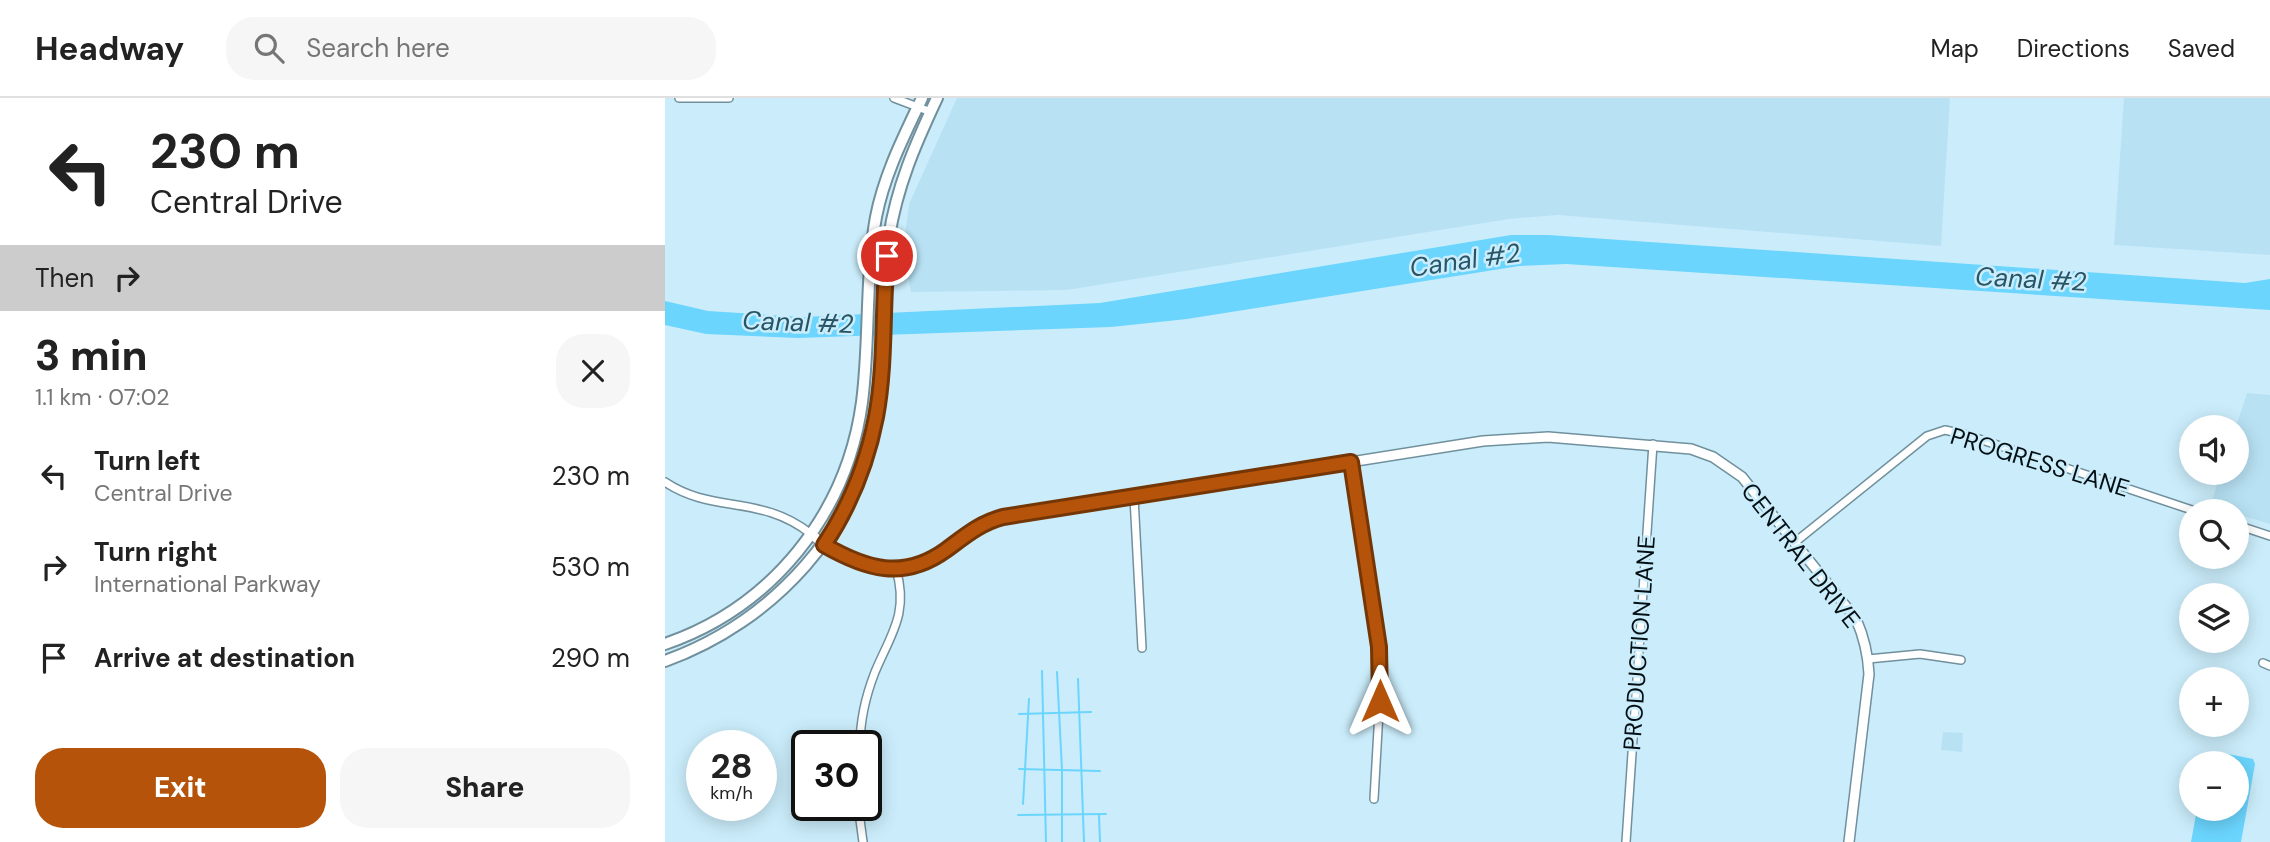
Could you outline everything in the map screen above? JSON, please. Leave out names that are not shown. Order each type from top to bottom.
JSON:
[{"type":"main road","points":[[665,661],[711,641],[744,621],[778,594],[824,545],[854,492],[877,415],[888,240],[901,179],[937,98]]},
{"type":"main road","points":[[665,644],[696,632],[740,605],[779,572],[819,524],[838,489],[853,452],[862,402],[872,246],[877,214],[887,177],[919,103]]},
{"type":"street","points":[[678,98],[729,98]]},
{"type":"street","points":[[894,98],[919,103],[931,112]]},
{"type":"street","name":"PROGRESS LANE","points":[[1794,543],[1927,436],[1945,430],[1968,435],[2179,506]]},
{"type":"street","name":"CENTRAL DRIVE","points":[[811,534],[851,561],[876,568],[896,569],[928,560],[988,521],[1351,462],[1515,439],[1548,437],[1691,449],[1726,464],[1742,477],[1856,619],[1868,659],[1868,690],[1849,842]]},
{"type":"street","name":"PRODUCTION LANE","points":[[1626,842],[1653,444]]},
{"type":"street","points":[[1351,462],[1379,647],[1380,689],[1374,799]]},
{"type":"street","points":[[665,482],[701,499],[776,513],[797,523],[811,534]]},
{"type":"street","points":[[1134,497],[1142,648]]},
{"type":"street","points":[[2249,529],[2270,536]]},
{"type":"street","points":[[861,730],[868,691],[897,622],[900,594],[896,569]]},
{"type":"street","points":[[1868,659],[1920,654],[1961,660]]},
{"type":"street","points":[[860,821],[863,842]]},
{"type":"shaded area","points":[[957,98],[1950,98],[1941,246],[1558,215],[1509,219],[1067,290],[911,292],[903,250],[909,204]]},
{"type":"shaded area","points":[[2124,98],[2270,98],[2270,255],[2114,245]]},
{"type":"shaded area","points":[[2247,393],[2270,395],[2270,524],[2249,518],[2249,499],[2212,499],[2217,485],[2249,485],[2249,415],[2240,415]]},
{"type":"shaded area","points":[[1943,732],[1963,733],[1962,752],[1941,750]]},
{"type":"water","name":"Canal #2","points":[[1511,235],[1548,235],[2245,283],[2270,279],[2270,310],[1566,264],[1519,266],[1187,319],[1111,327],[798,338],[706,334],[665,325],[665,301],[708,311],[803,317],[1100,303]]},
{"type":"water","points":[[2249,758],[2253,759],[2255,764],[2249,797]]},
{"type":"water","points":[[2195,821],[2245,821],[2241,842],[2191,842]]},
{"type":"waterway","points":[[1042,671],[1046,842]]},
{"type":"waterway","points":[[1057,672],[1062,770],[1062,842]]},
{"type":"waterway","points":[[1078,679],[1084,842]]},
{"type":"waterway","points":[[1023,804],[1029,699]]},
{"type":"waterway","points":[[1019,714],[1091,712]]},
{"type":"waterway","points":[[1019,769],[1100,771]]},
{"type":"waterway","points":[[1018,815],[1106,814]]},
{"type":"waterway","points":[[1099,815],[1100,842]]},
{"type":"route","points":[[887,256],[877,415],[854,492],[824,545],[851,561],[876,568],[896,569],[916,565],[939,555],[974,528],[1003,517],[1351,462],[1379,647],[1380,701]]}]
